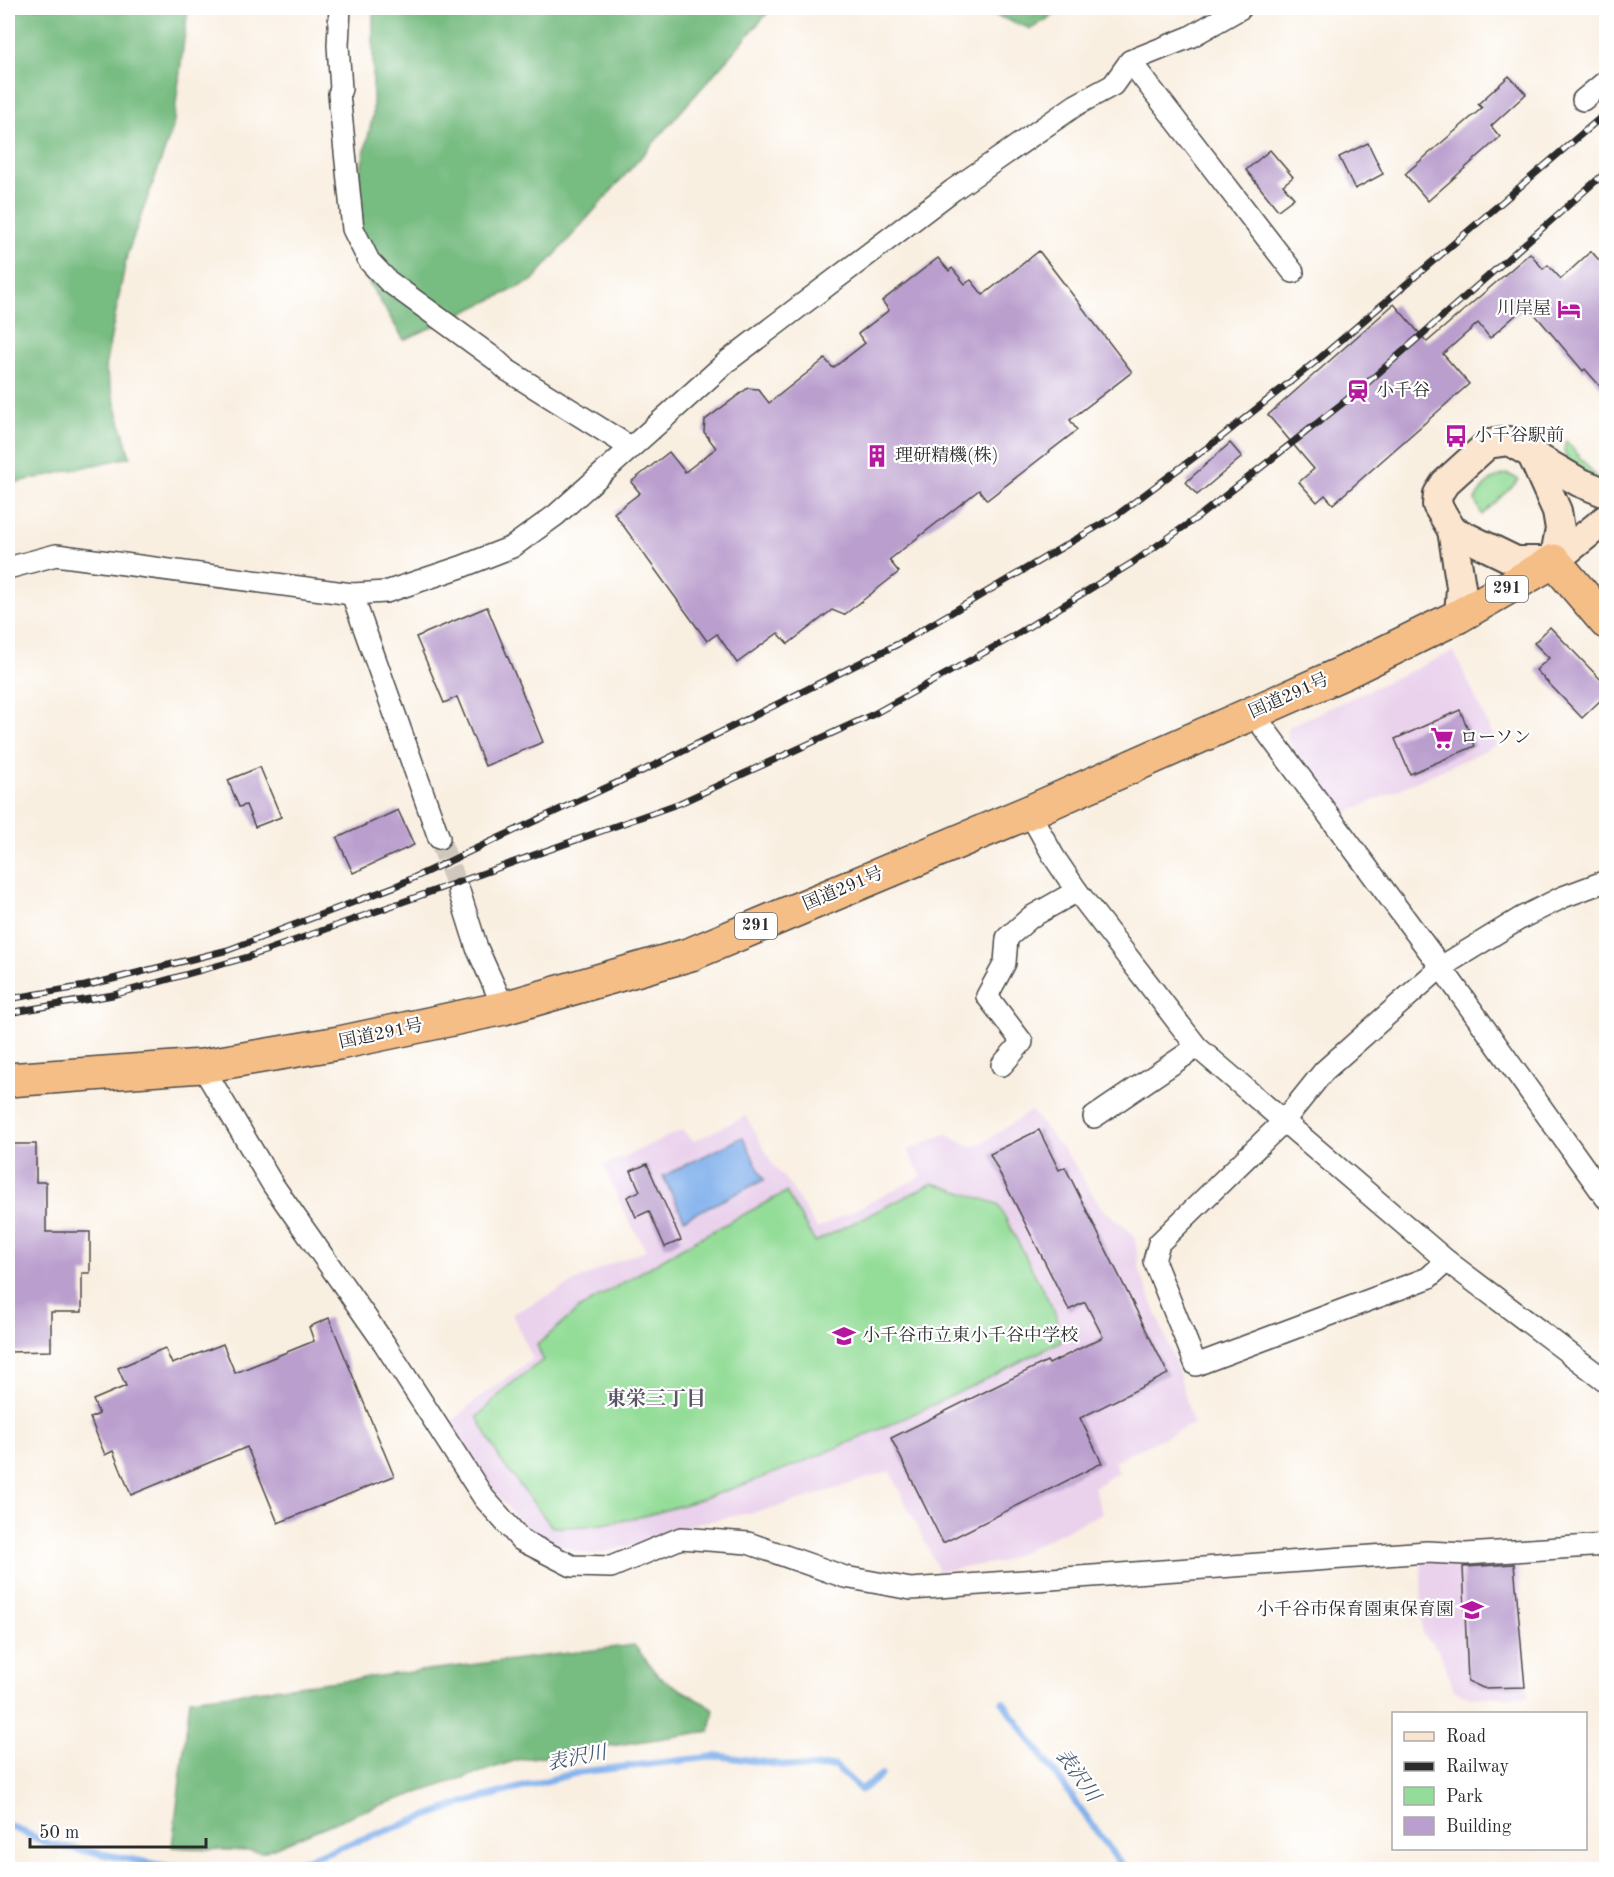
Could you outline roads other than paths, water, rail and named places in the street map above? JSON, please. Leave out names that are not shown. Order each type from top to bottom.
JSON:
[{"type":"highway","name":"国道291号","points":[[8,1080],[202,1066],[339,1043],[504,1008],[691,954],[1029,812],[1343,673],[1459,616],[1554,561]]},
{"type":"highway","points":[[1554,561],[1606,622]]},
{"type":"street","points":[[340,8],[338,45],[341,89],[339,94],[353,229],[369,261],[388,282],[495,358],[507,370],[630,447]]},
{"type":"street","points":[[8,568],[56,555],[352,594],[386,592],[512,547],[556,515],[729,360],[952,190],[1076,105],[1113,85],[1130,61],[1190,37],[1241,8]]},
{"type":"street","points":[[1130,61],[1293,272]]},
{"type":"street","points":[[1583,100],[1606,81]]},
{"type":"street","points":[[1459,616],[1461,587],[1452,530],[1437,506],[1438,494],[1445,483],[1488,444],[1509,441],[1571,478],[1606,493]]},
{"type":"street","points":[[1531,453],[1557,512],[1560,529],[1554,561]]},
{"type":"street","points":[[1452,530],[1516,561],[1554,561],[1606,519]]},
{"type":"street","points":[[352,594],[439,838]]},
{"type":"street","points":[[1252,712],[1441,967],[1606,1198]]},
{"type":"street","points":[[1029,812],[1054,857],[1077,891],[1197,1047],[1447,1262],[1605,1376]]},
{"type":"street","points":[[1447,1262],[1428,1278],[1196,1365],[1154,1261],[1159,1243],[1283,1122],[1324,1071],[1441,967],[1521,918],[1563,897],[1606,881]]},
{"type":"street","points":[[459,891],[477,948],[504,1008]]},
{"type":"street","points":[[1002,1065],[1022,1042],[987,996],[1005,963],[1007,938],[1031,917],[1077,891]]},
{"type":"street","points":[[1094,1117],[1197,1047]]},
{"type":"street","points":[[202,1066],[273,1185],[384,1343],[484,1498],[521,1540],[572,1566],[610,1567],[681,1538],[748,1543],[845,1577],[911,1589],[1427,1552],[1466,1554],[1606,1545]]},
{"type":"water","points":[[743,1137],[764,1180],[684,1219],[663,1176]]},
{"type":"waterway","name":"表沢川","points":[[1003,1702],[1125,1870]]},
{"type":"waterway","name":"表沢川","points":[[277,1870],[466,1802],[580,1772],[720,1756],[804,1768],[835,1766],[861,1790],[881,1775]]},
{"type":"waterway","name":"表沢川","points":[[8,1825],[49,1844],[186,1870]]},
{"type":"tunnel","points":[[439,838],[459,891]]},
{"type":"railway","points":[[8,999],[85,986],[228,950],[396,886],[657,764],[898,644],[1117,515],[1220,438],[1320,358],[1606,113]]},
{"type":"railway","points":[[8,1013],[113,995],[248,957],[680,803],[874,714],[1012,637],[1132,563],[1198,517],[1358,391],[1606,172]]},
{"type":"place","name":"川岸屋","points":[[1569,309]]},
{"type":"place","name":"小千谷","points":[[1358,391]]},
{"type":"place","name":"小千谷駅前","points":[[1456,436]]},
{"type":"place","name":"理研精機(株)","points":[[877,456]]},
{"type":"place","name":"ローソン","points":[[1442,738]]},
{"type":"place","name":"小千谷市立東小千谷中学校","points":[[844,1336]]},
{"type":"place","name":"小千谷市保育園東保育園","points":[[1472,1610]]},
{"type":"district","name":"東栄三丁目","points":[[656,1400]]}]
